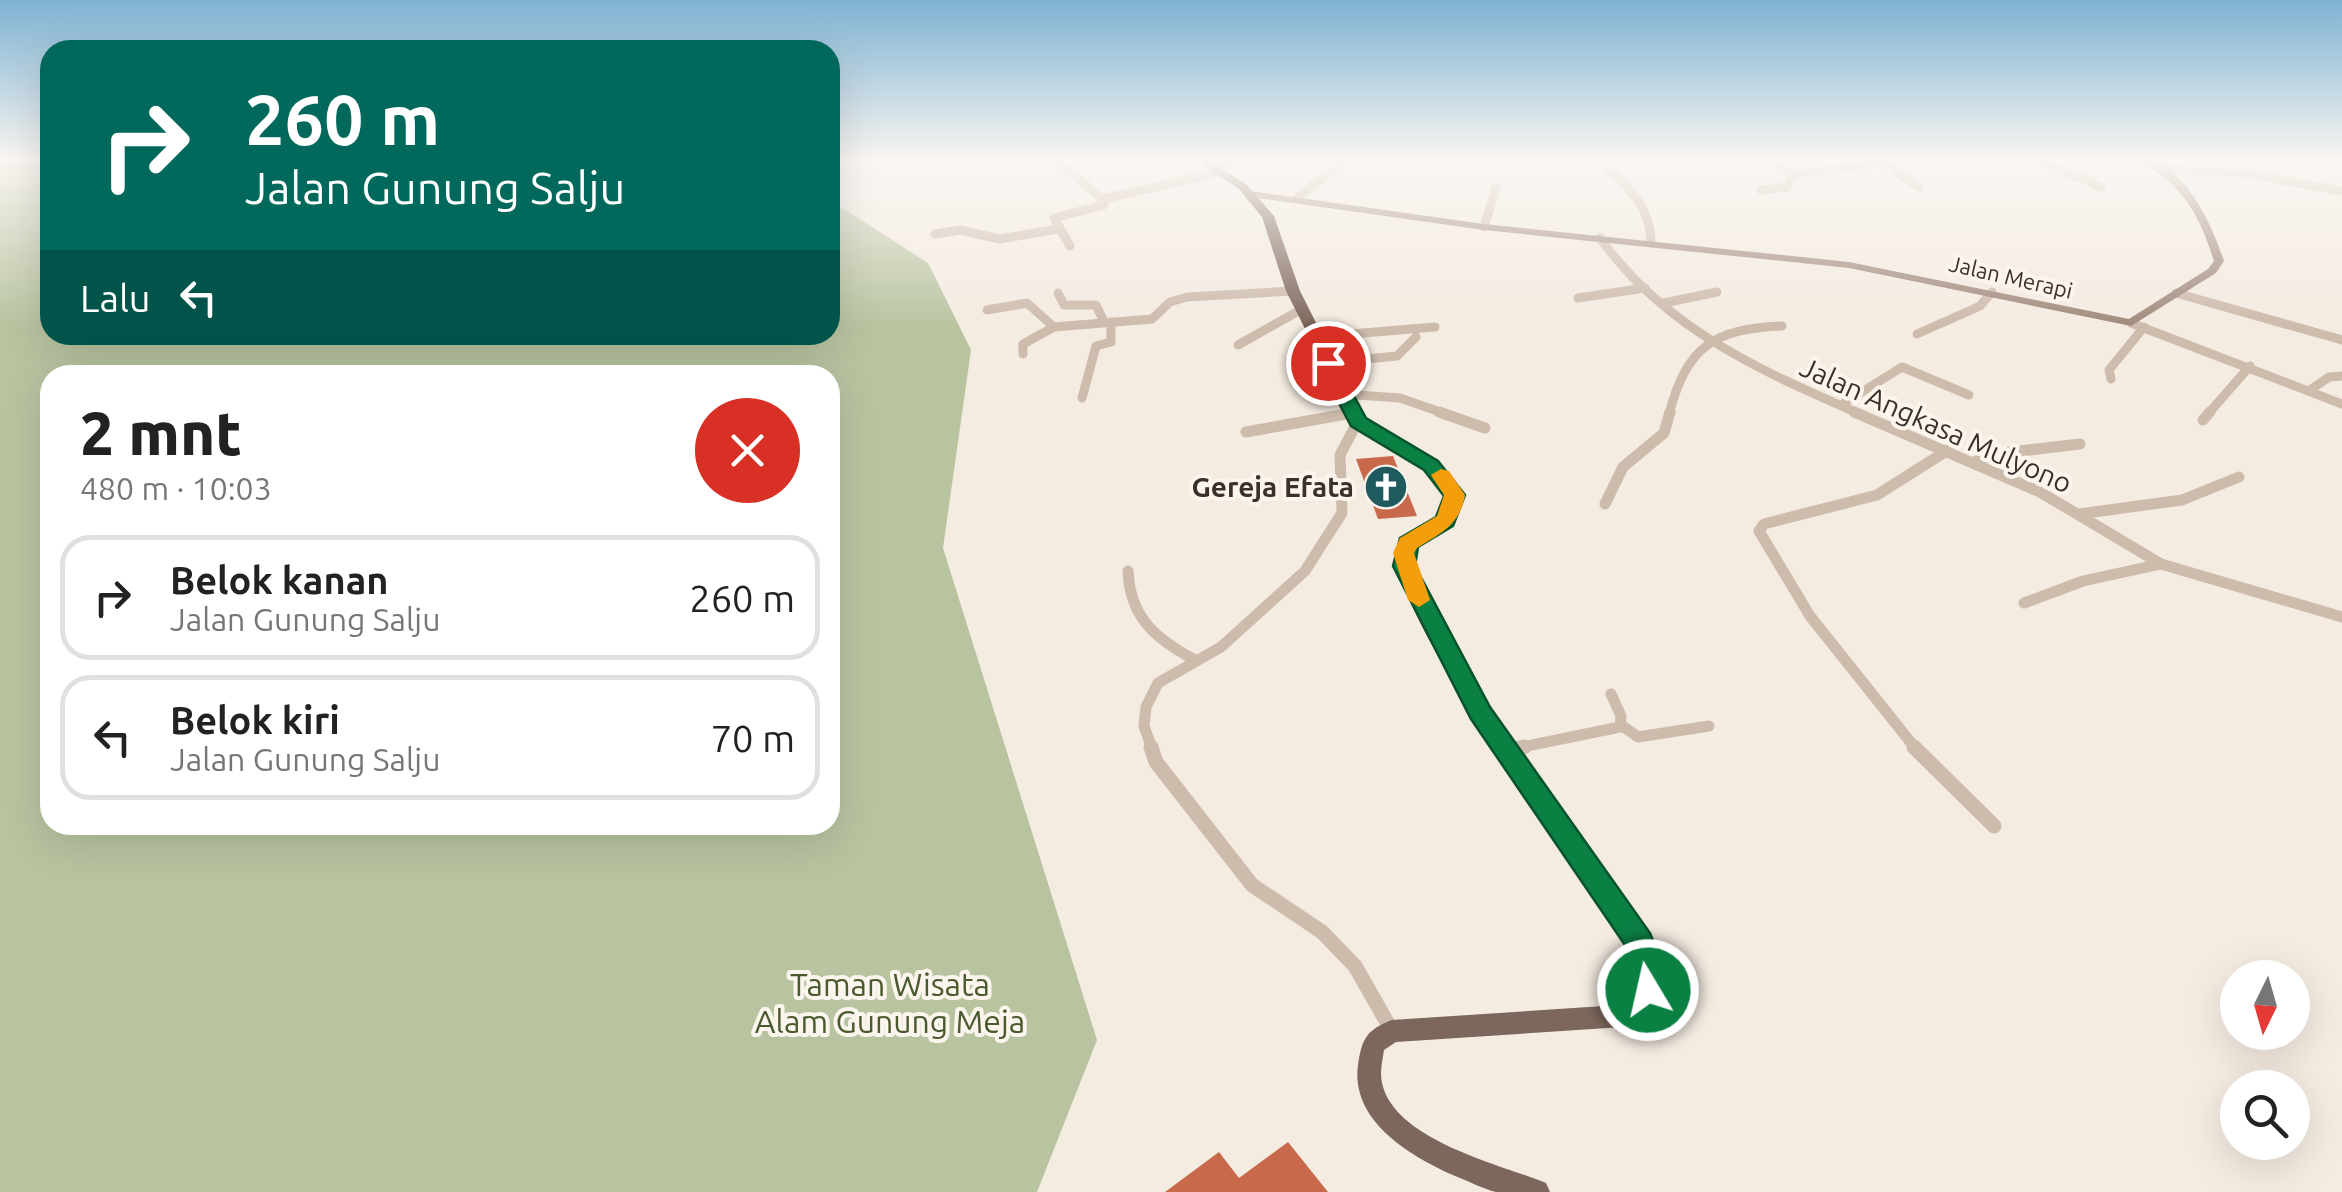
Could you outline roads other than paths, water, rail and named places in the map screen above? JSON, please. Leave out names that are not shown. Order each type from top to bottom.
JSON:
[{"type":"main road","points":[[1264,216],[1297,300],[1355,417],[1431,466],[1455,495],[1446,521],[1408,544],[1404,566],[1472,697],[1640,942],[1647,963],[1648,990],[1638,1007],[1623,1016],[1392,1032],[1373,1044],[1368,1073],[1393,1121],[1444,1162],[1537,1192]]},
{"type":"street","points":[[1063,216],[1054,218],[1070,246]]},
{"type":"street","name":"Jalan Merapi","points":[[1411,216],[1484,227],[1864,267],[2131,322]]},
{"type":"street","points":[[1484,227],[1487,216]]},
{"type":"street","points":[[1647,216],[1651,243]]},
{"type":"street","points":[[2131,322],[2212,271],[2218,261],[2200,216]]},
{"type":"street","points":[[935,234],[960,230],[1000,239],[1058,229]]},
{"type":"street","name":"Jalan Angkasa Mulyono","points":[[1600,238],[1612,256],[1645,288],[1708,341],[1752,368],[1976,462],[2078,514],[2161,564],[2342,617]]},
{"type":"street","points":[[1578,298],[1645,288]]},
{"type":"street","points":[[1664,303],[1717,292]]},
{"type":"street","points":[[1917,334],[1980,306],[1992,292]]},
{"type":"street","points":[[1058,293],[1064,305],[1096,305],[1107,322],[1111,342],[1096,346],[1088,363],[1082,398]]},
{"type":"street","points":[[2176,294],[2316,336],[2342,340]]},
{"type":"street","points":[[1023,354],[1024,344],[1054,327],[1155,318],[1176,299],[1297,300]]},
{"type":"street","points":[[1238,345],[1297,300]]},
{"type":"street","points":[[988,310],[1028,302],[1054,327]]},
{"type":"street","points":[[2131,322],[2342,404]]},
{"type":"street","points":[[1605,504],[1623,467],[1664,433],[1678,381],[1708,341],[1738,328],[1782,326]]},
{"type":"street","points":[[1315,337],[1434,327]]},
{"type":"street","points":[[2110,379],[2109,370],[2144,327]]},
{"type":"street","points":[[1328,363],[1397,356],[1416,337]]},
{"type":"street","points":[[2203,420],[2250,366]]},
{"type":"street","points":[[1841,405],[1902,367],[1969,396]]},
{"type":"street","points":[[2310,390],[2327,378],[2342,376]]},
{"type":"street","points":[[1341,394],[1400,398],[1485,428]]},
{"type":"street","points":[[1246,432],[1355,417],[1340,455],[1342,513],[1305,571],[1248,625],[1221,647],[1158,684],[1146,706],[1144,726],[1156,762],[1252,886],[1322,932],[1356,966],[1392,1032]]},
{"type":"street","points":[[1976,462],[1996,454],[2080,444]]},
{"type":"street","points":[[1948,450],[1877,495],[1764,524],[1759,531],[1814,620],[1874,703],[1931,771],[1994,826]]},
{"type":"street","points":[[2078,514],[2158,503],[2223,487],[2239,477]]},
{"type":"street","points":[[2024,603],[2083,580],[2161,564]]},
{"type":"street","points":[[1128,572],[1127,594],[1136,618],[1161,642],[1195,660]]},
{"type":"street","points":[[1611,694],[1621,725],[1638,737],[1709,726]]},
{"type":"street","points":[[1505,750],[1604,732],[1621,725]]},
{"type":"place","name":"Gereja Efata","points":[[1386,487]]},
{"type":"park label","name":"Taman Wisata Alam Gunung Meja","points":[[890,1004]]}]
